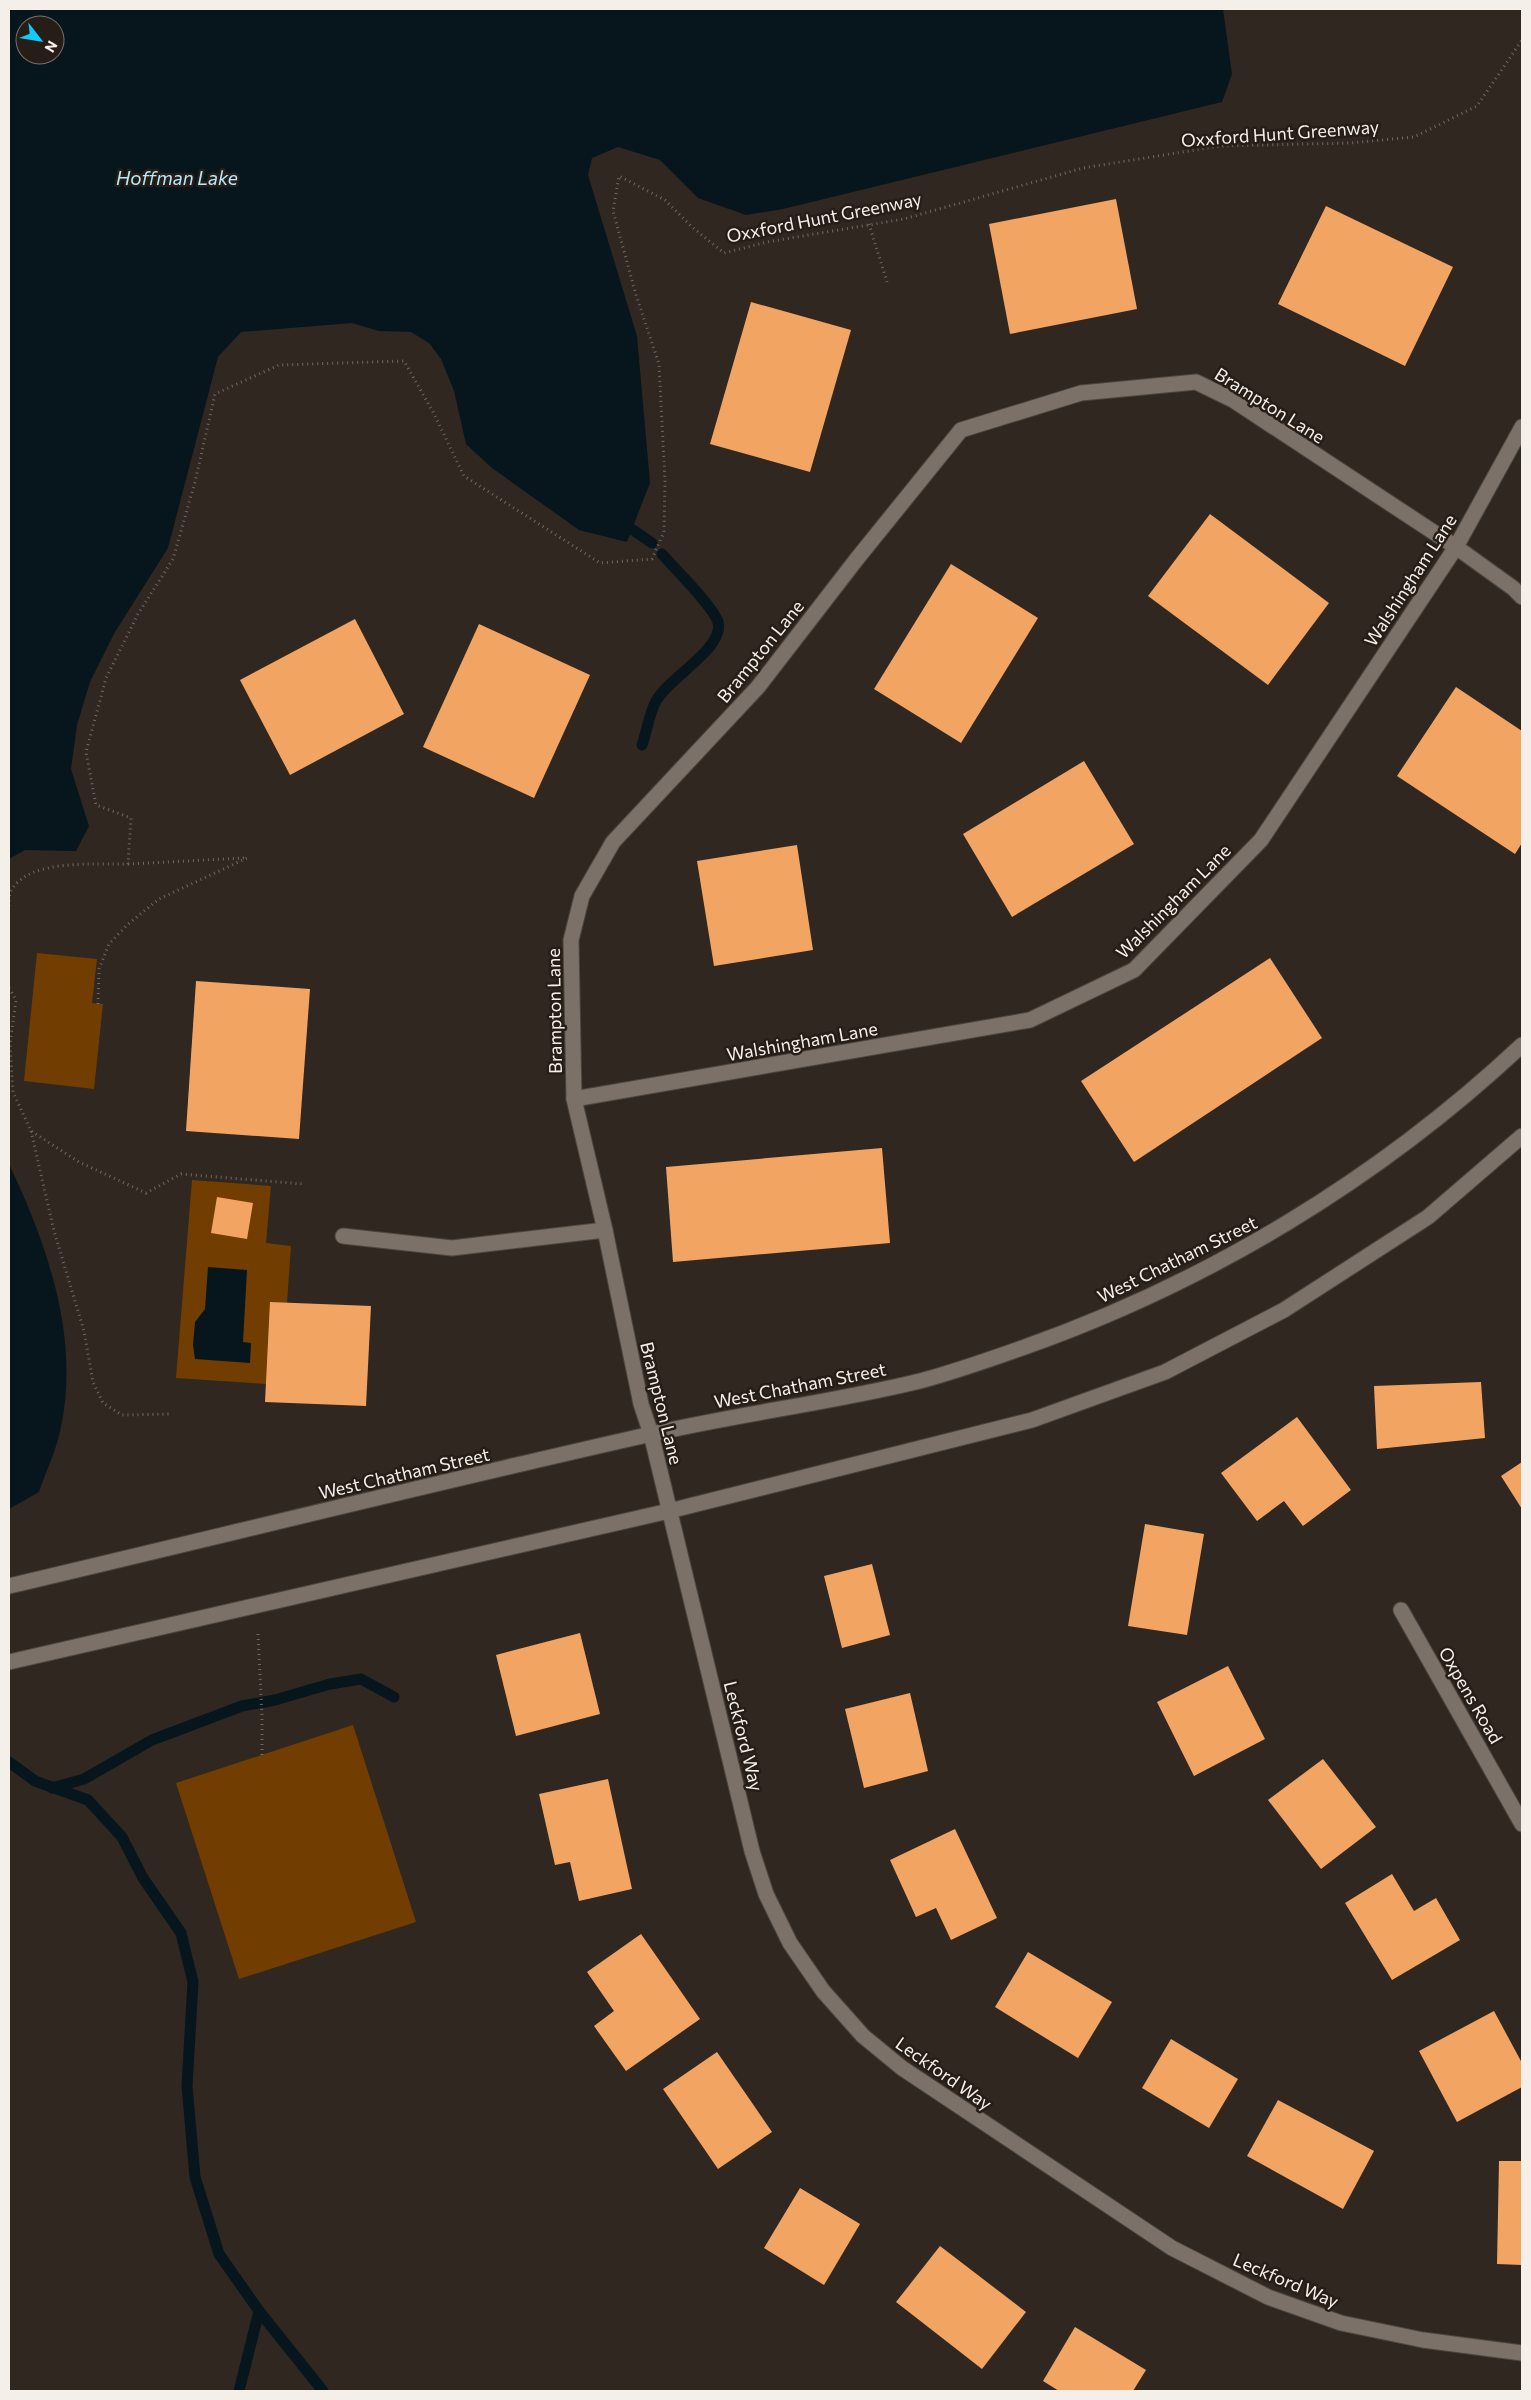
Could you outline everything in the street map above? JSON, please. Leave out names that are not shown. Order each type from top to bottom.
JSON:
[{"type":"street","name":"Brampton Lane","points":[[669,1511],[651,1434],[641,1404],[605,1230],[574,1100],[571,940],[582,896],[613,842],[758,687],[856,560],[961,430],[1081,394],[1196,382],[1233,400],[1456,547],[1513,588],[1522,597]]},
{"type":"street","name":"Walshingham Lane","points":[[574,1100],[1030,1020],[1134,970],[1261,840],[1456,547],[1522,427]]},
{"type":"street","name":"West Chatham Street","points":[[9,1586],[651,1434],[920,1380],[1000,1356],[1086,1325],[1204,1269],[1271,1233],[1336,1192],[1410,1140],[1449,1109],[1522,1044]]},
{"type":"street","points":[[9,1662],[669,1511],[1032,1420],[1165,1372],[1284,1310],[1428,1217],[1522,1136]]},
{"type":"street","points":[[343,1236],[452,1248],[605,1230]]},
{"type":"street","name":"Leckford Way","points":[[669,1511],[752,1851],[766,1894],[790,1943],[823,1991],[863,2036],[902,2068],[1172,2248],[1268,2296],[1341,2323],[1423,2340],[1522,2353]]},
{"type":"street","name":"Oxpens Road","points":[[1401,1610],[1522,1824]]},
{"type":"path","name":"Oxxford Hunt Greenway","points":[[128,864],[131,818],[96,805],[86,752],[106,678],[138,614],[173,559],[195,482],[215,394],[279,365],[404,361],[433,412],[464,476],[600,563],[652,559],[664,532],[665,481],[659,364],[636,294],[613,212],[619,176],[665,200],[692,227],[724,253],[767,242],[904,218],[1083,168],[1220,146],[1350,143],[1414,137],[1477,106],[1522,40]]},
{"type":"path","points":[[869,224],[887,282]]},
{"type":"path","points":[[9,906],[10,891],[24,876],[39,868],[247,858],[159,899],[127,925],[109,944],[99,969],[98,1004]]},
{"type":"path","points":[[9,988],[16,1000],[10,1044],[12,1092],[31,1131],[54,1231],[84,1331],[93,1382],[103,1403],[122,1414],[171,1414]]},
{"type":"path","points":[[31,1131],[79,1162],[146,1194],[181,1174],[303,1184]]},
{"type":"path","points":[[256,1606],[262,1716],[262,1758]]},
{"type":"shaded area","points":[[37,953],[97,959],[92,1003],[103,1004],[94,1089],[24,1081]]},
{"type":"shaded area","points":[[192,1180],[271,1186],[266,1243],[291,1246],[287,1303],[266,1384],[176,1378]]},
{"type":"shaded area","points":[[353,1725],[416,1922],[239,1979],[176,1783]]},
{"type":"water","name":"Hoffman Lake","points":[[9,9],[1223,9],[1232,74],[1222,102],[783,209],[746,215],[698,198],[660,160],[618,147],[592,158],[588,175],[637,336],[650,483],[627,542],[579,530],[492,468],[466,444],[454,391],[441,359],[429,343],[411,332],[379,331],[352,323],[241,332],[218,357],[168,548],[115,632],[90,682],[77,725],[71,769],[89,826],[76,851],[25,850],[9,859]]},
{"type":"water","points":[[9,1164],[36,1226],[56,1292],[63,1325],[66,1393],[59,1435],[39,1492],[9,1509]]},
{"type":"water","points":[[208,1267],[247,1270],[243,1342],[251,1343],[250,1363],[195,1359],[193,1345],[195,1322],[205,1309]]},
{"type":"building","points":[[1116,199],[1137,309],[1010,334],[989,224]]},
{"type":"building","points":[[1326,206],[1453,267],[1405,366],[1278,304]]},
{"type":"building","points":[[751,302],[851,330],[810,472],[710,444]]},
{"type":"building","points":[[1210,514],[1329,603],[1268,685],[1148,596]]},
{"type":"building","points":[[951,564],[1038,618],[961,743],[874,689]]},
{"type":"building","points":[[355,619],[404,714],[290,775],[240,680]]},
{"type":"building","points":[[479,624],[590,675],[534,798],[423,747]]},
{"type":"building","points":[[1456,687],[1522,731],[1522,843],[1515,854],[1397,776]]},
{"type":"building","points":[[1084,761],[1134,844],[1012,917],[963,834]]},
{"type":"building","points":[[797,845],[813,950],[714,966],[697,861]]},
{"type":"building","points":[[1270,958],[1322,1038],[1134,1162],[1081,1081]]},
{"type":"building","points":[[196,981],[310,989],[299,1139],[186,1131]]},
{"type":"building","points":[[882,1148],[890,1243],[673,1262],[666,1167]]},
{"type":"building","points":[[217,1197],[253,1203],[247,1239],[211,1233]]},
{"type":"building","points":[[270,1302],[371,1306],[366,1406],[265,1402]]},
{"type":"building","points":[[1481,1382],[1485,1438],[1377,1449],[1374,1386]]},
{"type":"building","points":[[1297,1417],[1351,1490],[1303,1526],[1284,1501],[1257,1521],[1221,1473]]},
{"type":"building","points":[[1522,1462],[1522,1509],[1501,1476]]},
{"type":"building","points":[[1145,1524],[1204,1534],[1187,1635],[1128,1626]]},
{"type":"building","points":[[872,1564],[890,1635],[842,1648],[824,1576]]},
{"type":"building","points":[[580,1633],[600,1714],[516,1736],[496,1655]]},
{"type":"building","points":[[1228,1666],[1265,1739],[1194,1776],[1157,1702]]},
{"type":"building","points":[[910,1693],[928,1771],[864,1788],[845,1709]]},
{"type":"building","points":[[1323,1759],[1376,1827],[1321,1869],[1268,1800]]},
{"type":"building","points":[[608,1779],[632,1889],[579,1901],[570,1862],[555,1865],[539,1794]]},
{"type":"building","points":[[955,1829],[997,1918],[951,1940],[936,1908],[916,1917],[890,1860]]},
{"type":"building","points":[[1392,1874],[1414,1911],[1436,1898],[1460,1940],[1392,1980],[1345,1903]]},
{"type":"building","points":[[641,1934],[700,2019],[626,2071],[594,2026],[614,2011],[587,1972]]},
{"type":"building","points":[[1028,1952],[1112,2002],[1078,2058],[995,2007]]},
{"type":"building","points":[[1494,2011],[1522,2063],[1522,2087],[1457,2122],[1419,2051]]},
{"type":"building","points":[[1171,2039],[1238,2079],[1209,2128],[1142,2088]]},
{"type":"building","points":[[717,2052],[772,2132],[718,2169],[663,2089]]},
{"type":"building","points":[[1278,2100],[1374,2151],[1343,2209],[1247,2156]]},
{"type":"building","points":[[1499,2161],[1522,2161],[1522,2265],[1497,2264]]},
{"type":"building","points":[[800,2188],[860,2224],[824,2285],[764,2248]]},
{"type":"building","points":[[940,2246],[1026,2312],[982,2369],[896,2302]]},
{"type":"building","points":[[1075,2327],[1146,2370],[1133,2391],[1059,2391],[1043,2381]]},
{"type":"waterway","points":[[633,530],[652,543]]},
{"type":"waterway","points":[[642,745],[652,711],[662,692],[705,652],[718,632],[718,622],[715,615],[662,554]]},
{"type":"waterway","points":[[52,1788],[84,1779],[152,1740],[242,1706],[275,1700],[330,1684],[361,1679],[394,1697]]},
{"type":"waterway","points":[[9,1762],[35,1781],[88,1800],[122,1837],[143,1878],[181,1933],[193,1982],[187,2086],[195,2177],[219,2254],[259,2311],[323,2391]]},
{"type":"waterway","points":[[239,2391],[259,2311]]}]
